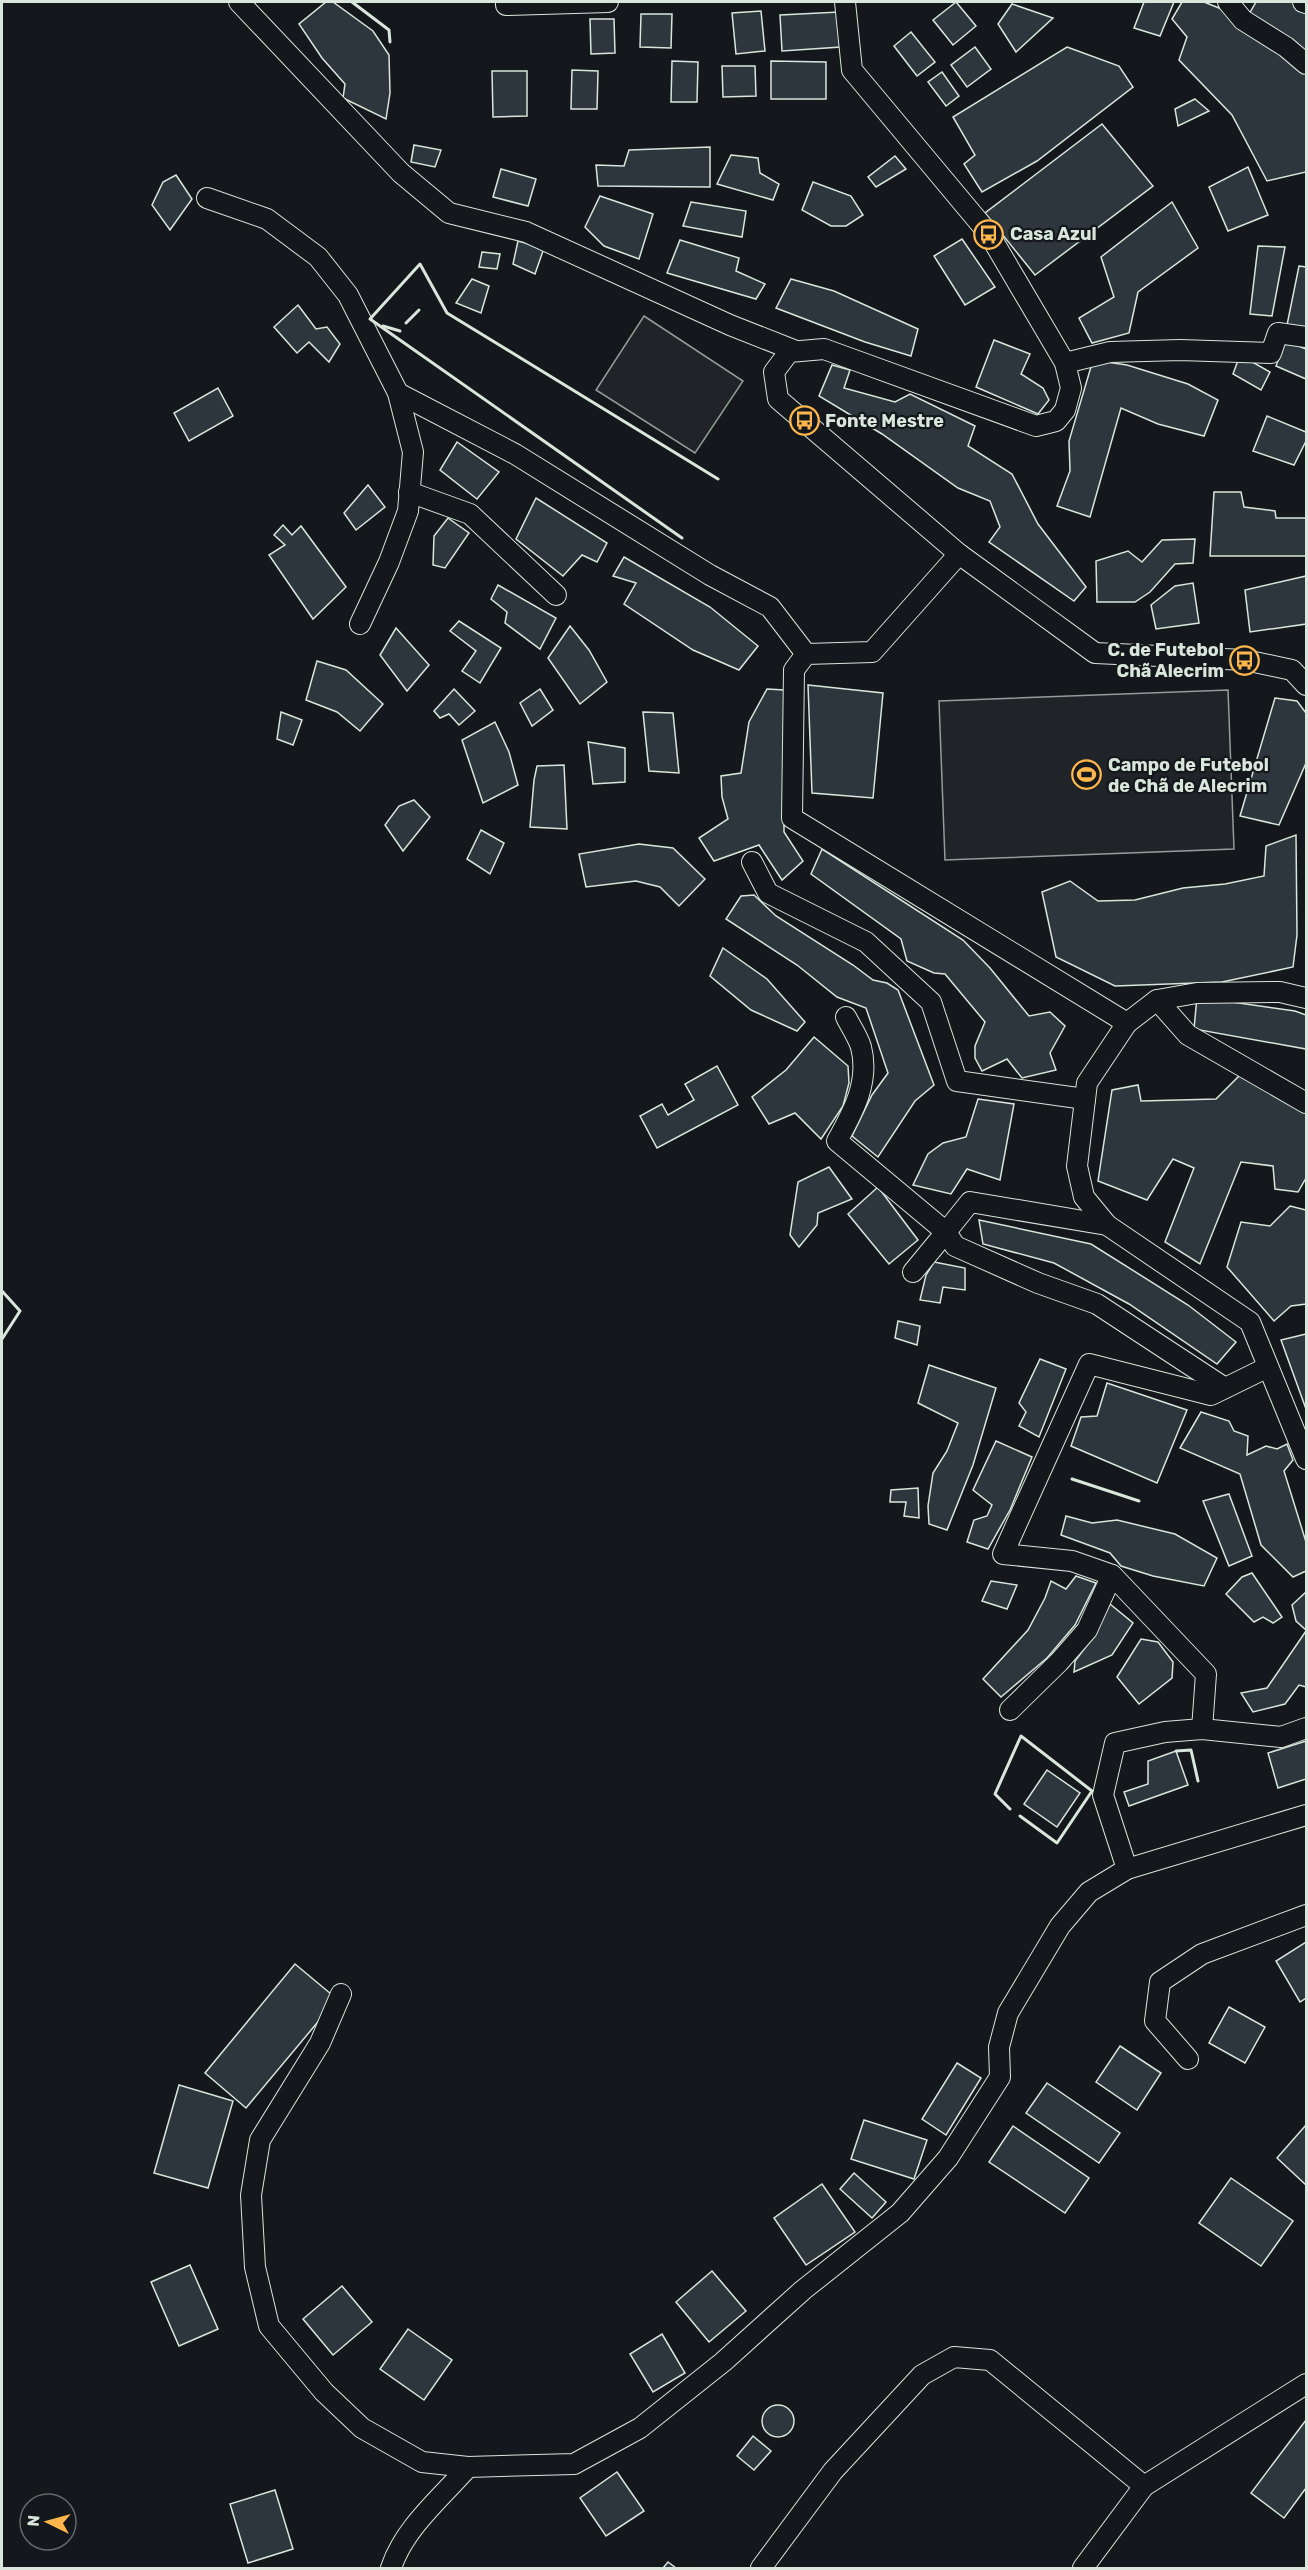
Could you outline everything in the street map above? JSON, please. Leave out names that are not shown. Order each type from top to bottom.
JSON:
[{"type":"street","points":[[239,2],[401,173],[449,213],[526,231],[730,325],[796,351]]},
{"type":"street","points":[[506,2],[506,5],[608,2]]},
{"type":"street","points":[[845,2],[852,70],[989,234],[1065,363],[1071,388],[1065,410],[1056,421],[1036,426],[824,350],[789,351],[774,372],[778,399],[959,554],[1095,653],[1245,660],[1299,668],[1306,685]]},
{"type":"street","points":[[1228,2],[1243,20],[1306,64]]},
{"type":"street","points":[[207,198],[267,219],[318,257],[348,295],[398,393],[413,452],[408,511],[360,624]]},
{"type":"street","points":[[1065,363],[1110,352],[1180,350],[1271,353],[1278,333],[1306,338]]},
{"type":"street","points":[[398,393],[515,454],[710,575],[770,607],[806,654]]},
{"type":"street","points":[[409,492],[470,514],[556,595]]},
{"type":"street","points":[[806,654],[872,652],[959,554]]},
{"type":"street","points":[[806,654],[794,670],[792,818],[1127,1023]]},
{"type":"street","points":[[752,862],[768,893],[866,942],[931,1002],[957,1081],[1085,1099]]},
{"type":"street","points":[[1306,998],[1280,992],[1268,992],[1197,993],[1157,1000],[1127,1023],[1087,1083],[1077,1166],[1084,1197],[1107,1225],[1250,1322],[1306,1459]]},
{"type":"street","points":[[1157,1000],[1188,1035],[1306,1103]]},
{"type":"street","points":[[846,1017],[861,1047],[863,1079],[858,1103],[837,1141],[946,1232],[955,1246],[1038,1283],[1097,1304],[1225,1388]]},
{"type":"street","points":[[913,1272],[970,1202],[1107,1225]]},
{"type":"street","points":[[1202,1729],[1206,1674],[1112,1575],[1072,1562],[1003,1554],[1089,1364],[1211,1395],[1268,1366]]},
{"type":"street","points":[[1010,1710],[1059,1662],[1087,1630],[1112,1575]]},
{"type":"street","points":[[1127,1869],[1103,1794],[1115,1743],[1166,1732],[1202,1729],[1281,1737],[1306,1728]]},
{"type":"street","points":[[341,1994],[320,2043],[260,2140],[250,2195],[255,2266],[269,2326],[324,2392],[362,2428],[422,2462],[468,2467],[574,2464],[640,2428],[723,2362],[803,2290],[900,2213],[948,2158],[1000,2077],[999,2047],[1008,2013],[1060,1926],[1089,1892],[1127,1869],[1306,1815]]},
{"type":"street","points":[[1188,2059],[1155,2021],[1160,1982],[1202,1954],[1306,1915]]},
{"type":"street","points":[[761,2568],[832,2471],[922,2375],[954,2357],[990,2360],[1144,2486]]},
{"type":"street","points":[[1083,2568],[1144,2486],[1306,2384]]},
{"type":"street","points":[[391,2568],[418,2521],[468,2467]]},
{"type":"shaded area","points":[[644,316],[743,381],[695,453],[596,390]]},
{"type":"shaded area","name":"Campo de Futebol de Chã de Alecrim","points":[[1228,690],[1234,849],[945,860],[939,701]]},
{"type":"building","points":[[326,2],[333,2],[373,31],[389,55],[390,93],[386,119],[343,98],[345,84],[322,58],[299,24]]},
{"type":"building","points":[[956,2],[976,26],[953,45],[933,20]]},
{"type":"building","points":[[1144,2],[1174,2],[1160,36],[1134,28]]},
{"type":"building","points":[[1182,2],[1204,2],[1224,10],[1306,71],[1306,172],[1267,181],[1232,115],[1179,60],[1187,37],[1172,19]]},
{"type":"building","points":[[1256,2],[1295,2],[1306,6],[1306,59],[1248,16]]},
{"type":"building","points":[[1012,4],[1053,18],[1016,52],[998,24]]},
{"type":"building","points":[[761,11],[765,51],[736,54],[732,13]]},
{"type":"building","points":[[839,12],[841,47],[782,51],[780,15]]},
{"type":"building","points":[[641,14],[672,14],[671,48],[640,47]]},
{"type":"building","points":[[590,19],[614,19],[615,53],[591,54]]},
{"type":"building","points":[[911,32],[935,62],[917,76],[894,46]]},
{"type":"building","points":[[975,47],[991,69],[967,87],[951,65]]},
{"type":"building","points":[[1067,47],[1119,66],[1133,87],[1037,161],[982,192],[964,164],[975,155],[953,117]]},
{"type":"building","points":[[672,61],[698,62],[697,102],[671,102]]},
{"type":"building","points":[[771,61],[826,62],[826,99],[771,99]]},
{"type":"building","points":[[722,66],[755,66],[756,96],[723,97]]},
{"type":"building","points":[[572,70],[598,71],[597,109],[571,109]]},
{"type":"building","points":[[492,71],[527,71],[527,116],[493,117]]},
{"type":"building","points":[[942,72],[959,96],[946,106],[928,82]]},
{"type":"building","points":[[1195,99],[1209,111],[1178,126],[1175,109]]},
{"type":"building","points":[[1102,124],[1153,186],[1035,275],[985,213]]},
{"type":"building","points":[[414,145],[441,150],[435,167],[411,162]]},
{"type":"building","points":[[710,147],[710,187],[598,186],[596,165],[624,166],[629,150]]},
{"type":"building","points":[[731,155],[758,158],[760,173],[779,184],[773,200],[717,184]]},
{"type":"building","points":[[895,156],[906,169],[876,187],[868,177]]},
{"type":"building","points":[[1248,167],[1268,215],[1228,231],[1209,187]]},
{"type":"building","points":[[501,169],[536,179],[528,206],[493,197]]},
{"type":"building","points":[[176,175],[192,199],[170,230],[152,205],[163,182]]},
{"type":"building","points":[[813,182],[851,196],[863,215],[846,226],[831,226],[802,210]]},
{"type":"building","points":[[600,196],[653,214],[639,259],[604,246],[585,227]]},
{"type":"building","points":[[691,202],[746,211],[742,237],[683,226]]},
{"type":"building","points":[[1172,202],[1198,248],[1138,292],[1129,333],[1092,343],[1079,318],[1114,297],[1101,257]]},
{"type":"building","points":[[962,239],[995,287],[965,305],[934,256]]},
{"type":"building","points":[[680,240],[739,258],[736,271],[765,284],[756,299],[667,273]]},
{"type":"building","points":[[518,241],[544,248],[535,274],[513,264]]},
{"type":"building","points":[[1258,246],[1285,247],[1272,316],[1250,314]]},
{"type":"building","points":[[482,252],[500,254],[497,269],[479,267]]},
{"type":"building","points":[[1299,266],[1306,267],[1306,327],[1287,325]]},
{"type":"building","points":[[472,279],[489,286],[481,313],[456,303]]},
{"type":"building","points":[[791,279],[834,291],[918,329],[911,356],[865,342],[776,308]]},
{"type":"building","points":[[298,305],[316,329],[327,327],[340,344],[329,362],[309,342],[297,353],[274,327]]},
{"type":"building","points":[[994,340],[1030,354],[1021,374],[1043,388],[1049,400],[1038,414],[976,387]]},
{"type":"building","points":[[1285,341],[1306,349],[1306,379],[1276,366]]},
{"type":"building","points":[[1240,355],[1270,372],[1261,390],[1233,374]]},
{"type":"building","points":[[1093,360],[1127,365],[1188,384],[1218,400],[1204,436],[1158,424],[1121,408],[1090,517],[1057,506],[1070,471],[1069,441]]},
{"type":"building","points":[[832,365],[850,370],[844,388],[895,402],[910,394],[975,426],[968,446],[1012,474],[1038,524],[1086,587],[1074,601],[989,542],[1000,527],[990,501],[958,488],[882,434],[819,396]]},
{"type":"building","points":[[218,388],[233,416],[189,441],[174,413]]},
{"type":"building","points":[[1267,416],[1306,432],[1306,441],[1294,465],[1253,451]]},
{"type":"building","points":[[457,442],[499,472],[477,499],[440,470]]},
{"type":"building","points":[[368,485],[385,507],[356,530],[344,513]]},
{"type":"building","points":[[1214,492],[1241,492],[1244,507],[1275,511],[1276,518],[1306,518],[1306,556],[1210,556]]},
{"type":"building","points":[[536,498],[607,543],[597,562],[582,555],[563,576],[516,539]]},
{"type":"building","points":[[448,518],[469,533],[445,568],[433,565],[434,536]]},
{"type":"building","points":[[283,525],[292,535],[301,526],[346,587],[313,619],[269,555],[285,545],[274,535]]},
{"type":"building","points":[[1195,539],[1193,563],[1175,564],[1150,592],[1135,602],[1097,602],[1096,561],[1128,551],[1142,562],[1162,540]]},
{"type":"building","points":[[624,557],[710,607],[758,646],[739,670],[693,650],[624,604],[636,583],[613,576]]},
{"type":"building","points":[[1306,576],[1306,624],[1250,632],[1245,590]]},
{"type":"building","points":[[1193,583],[1199,623],[1156,629],[1151,605],[1175,586]]},
{"type":"building","points":[[498,585],[556,618],[540,649],[505,623],[507,612],[491,599]]},
{"type":"building","points":[[459,621],[501,648],[480,683],[462,671],[476,651],[450,631]]},
{"type":"building","points":[[570,626],[589,650],[607,682],[580,704],[548,658]]},
{"type":"building","points":[[396,628],[429,665],[407,691],[380,655]]},
{"type":"building","points":[[317,661],[346,670],[383,704],[360,731],[337,712],[306,700]]},
{"type":"building","points":[[808,685],[883,693],[873,798],[812,793]]},
{"type":"building","points":[[454,689],[475,711],[459,725],[449,714],[440,718],[434,711]]},
{"type":"building","points":[[540,689],[553,710],[532,726],[520,703]]},
{"type":"building","points":[[767,689],[784,690],[784,832],[803,861],[782,880],[759,845],[714,861],[699,838],[728,819],[722,797],[721,776],[741,773],[749,722]]},
{"type":"building","points":[[1275,698],[1297,701],[1306,713],[1306,763],[1279,825],[1240,816]]},
{"type":"building","points":[[281,712],[302,720],[293,745],[277,739]]},
{"type":"building","points":[[643,712],[673,713],[679,773],[649,771]]},
{"type":"building","points":[[495,722],[509,752],[518,785],[483,803],[462,740]]},
{"type":"building","points":[[588,742],[625,748],[625,782],[593,784]]},
{"type":"building","points":[[564,765],[567,829],[530,827],[537,766]]},
{"type":"building","points":[[414,800],[430,817],[403,851],[385,825],[399,806]]},
{"type":"building","points":[[481,830],[504,843],[490,874],[467,859]]},
{"type":"building","points":[[1296,835],[1297,935],[1293,967],[1222,982],[1115,986],[1056,957],[1042,892],[1070,881],[1098,901],[1135,900],[1183,888],[1225,884],[1264,876],[1266,846]]},
{"type":"building","points":[[639,844],[673,848],[705,879],[679,906],[660,887],[636,881],[586,887],[579,854]]},
{"type":"building","points":[[822,849],[963,940],[990,968],[1029,1016],[1050,1012],[1065,1026],[1050,1053],[1056,1070],[1022,1078],[1007,1059],[982,1071],[975,1058],[975,1046],[985,1022],[945,974],[934,973],[907,961],[901,939],[811,874]]},
{"type":"building","points":[[754,895],[776,916],[873,980],[887,983],[898,990],[934,1085],[915,1101],[878,1157],[852,1136],[872,1095],[888,1073],[866,1008],[837,997],[797,965],[726,919],[741,896]]},
{"type":"building","points":[[723,948],[767,979],[805,1022],[797,1031],[751,1010],[710,976]]},
{"type":"building","points":[[1197,997],[1295,1011],[1306,1015],[1306,1049],[1194,1029]]},
{"type":"building","points":[[814,1037],[848,1066],[849,1083],[843,1106],[821,1139],[795,1113],[769,1124],[752,1097],[786,1070]]},
{"type":"building","points":[[717,1066],[738,1105],[657,1148],[640,1116],[662,1104],[668,1115],[694,1100],[685,1084]]},
{"type":"building","points":[[1241,1074],[1306,1108],[1306,1178],[1298,1192],[1275,1189],[1273,1166],[1241,1162],[1200,1264],[1165,1242],[1194,1168],[1173,1159],[1147,1200],[1098,1181],[1112,1090],[1138,1085],[1141,1101],[1216,1099]]},
{"type":"building","points":[[978,1099],[1014,1104],[1000,1180],[967,1169],[951,1194],[913,1185],[928,1154],[943,1143],[966,1137]]},
{"type":"building","points":[[829,1167],[852,1199],[818,1213],[817,1225],[799,1247],[790,1235],[798,1182]]},
{"type":"building","points":[[878,1187],[918,1240],[889,1264],[848,1214]]},
{"type":"building","points":[[1290,1206],[1306,1210],[1306,1304],[1291,1306],[1274,1321],[1227,1267],[1241,1222],[1270,1226]]},
{"type":"building","points":[[979,1220],[1091,1244],[1188,1305],[1236,1342],[1217,1364],[1129,1304],[1054,1263],[983,1244]]},
{"type":"building","points":[[934,1262],[965,1268],[965,1290],[943,1287],[940,1303],[920,1300],[926,1275]]},
{"type":"building","points":[[898,1321],[920,1326],[917,1345],[895,1338]]},
{"type":"building","points":[[1306,1334],[1306,1409],[1281,1340]]},
{"type":"building","points":[[1040,1359],[1066,1369],[1039,1437],[1019,1426],[1026,1412],[1019,1403]]},
{"type":"building","points":[[929,1365],[996,1388],[973,1465],[947,1530],[929,1524],[928,1506],[933,1473],[947,1451],[958,1423],[918,1403]]},
{"type":"building","points":[[1107,1383],[1187,1410],[1157,1483],[1071,1446],[1081,1417],[1097,1416]]},
{"type":"building","points":[[1201,1412],[1229,1421],[1234,1431],[1248,1436],[1247,1455],[1266,1446],[1277,1449],[1287,1444],[1293,1460],[1284,1471],[1306,1542],[1306,1571],[1293,1577],[1261,1545],[1240,1474],[1180,1448]]},
{"type":"building","points":[[996,1441],[1032,1457],[1010,1510],[988,1549],[967,1542],[974,1520],[987,1516],[992,1505],[973,1490]]},
{"type":"building","points":[[918,1488],[919,1518],[904,1516],[906,1502],[890,1502],[891,1490]]},
{"type":"building","points":[[1229,1494],[1252,1556],[1229,1566],[1203,1501]]},
{"type":"building","points":[[1066,1516],[1092,1523],[1117,1520],[1175,1534],[1217,1558],[1204,1586],[1153,1576],[1121,1566],[1110,1553],[1061,1535]]},
{"type":"building","points":[[1252,1573],[1282,1617],[1273,1623],[1263,1617],[1254,1622],[1226,1594],[1242,1577]]},
{"type":"building","points":[[1076,1576],[1096,1583],[1075,1625],[1047,1658],[1001,1697],[983,1679],[1028,1630],[1051,1581],[1066,1589]]},
{"type":"building","points":[[991,1581],[1017,1585],[1007,1609],[982,1601]]},
{"type":"building","points":[[1306,1592],[1306,1630],[1296,1621],[1292,1605]]},
{"type":"building","points":[[1110,1604],[1133,1623],[1112,1655],[1074,1672],[1075,1661],[1094,1636]]},
{"type":"building","points":[[1306,1631],[1306,1687],[1299,1685],[1285,1704],[1253,1712],[1241,1693],[1267,1688]]},
{"type":"building","points":[[1141,1639],[1158,1642],[1173,1662],[1172,1678],[1139,1704],[1117,1677]]},
{"type":"building","points":[[1306,1741],[1306,1779],[1278,1788],[1268,1753]]},
{"type":"building","points":[[1176,1751],[1188,1785],[1129,1806],[1124,1792],[1148,1784],[1148,1761]]},
{"type":"building","points":[[1047,1770],[1080,1793],[1057,1827],[1024,1804]]},
{"type":"building","points":[[1306,1942],[1306,1998],[1300,2002],[1276,1961]]},
{"type":"building","points":[[295,1964],[337,1999],[246,2108],[205,2073]]},
{"type":"building","points":[[1229,2007],[1265,2027],[1245,2063],[1209,2043]]},
{"type":"building","points":[[1120,2046],[1161,2073],[1137,2110],[1096,2082]]},
{"type":"building","points":[[957,2063],[981,2078],[946,2135],[922,2119]]},
{"type":"building","points":[[1047,2083],[1120,2133],[1099,2163],[1026,2113]]},
{"type":"building","points":[[179,2085],[233,2101],[208,2188],[154,2173]]},
{"type":"building","points":[[864,2120],[927,2140],[914,2179],[851,2159]]},
{"type":"building","points":[[1306,2125],[1306,2185],[1277,2158]]},
{"type":"building","points":[[1013,2126],[1089,2178],[1065,2213],[989,2162]]},
{"type":"building","points":[[854,2173],[886,2202],[872,2218],[840,2189]]},
{"type":"building","points":[[1231,2178],[1293,2221],[1261,2266],[1199,2223]]},
{"type":"building","points":[[822,2184],[855,2232],[806,2265],[774,2218]]},
{"type":"building","points":[[190,2265],[218,2329],[179,2346],[151,2282]]},
{"type":"building","points":[[712,2271],[746,2311],[709,2342],[676,2302]]},
{"type":"building","points":[[342,2286],[372,2322],[333,2355],[303,2319]]},
{"type":"building","points":[[408,2329],[452,2360],[424,2400],[380,2369]]},
{"type":"building","points":[[662,2334],[685,2373],[653,2392],[630,2354]]},
{"type":"building","points":[[778,2405],[789,2410],[794,2421],[789,2432],[778,2437],[767,2432],[762,2421],[767,2410]]},
{"type":"building","points":[[1306,2420],[1306,2488],[1284,2518],[1251,2493]]},
{"type":"building","points":[[753,2436],[771,2451],[754,2470],[737,2456]]},
{"type":"building","points":[[617,2472],[644,2511],[606,2536],[580,2498]]},
{"type":"building","points":[[275,2490],[293,2549],[248,2563],[230,2504]]},
{"type":"building","points":[[668,2562],[676,2568],[663,2568]]},
{"type":"wall","points":[[352,2],[389,30],[390,42]]},
{"type":"wall","points":[[682,538],[370,319],[420,264],[447,313],[718,479]]},
{"type":"wall","points":[[406,323],[419,310]]},
{"type":"wall","points":[[383,326],[400,331]]},
{"type":"wall","points":[[2,1291],[20,1311],[2,1339]]},
{"type":"wall","points":[[1072,1479],[1139,1501]]},
{"type":"wall","points":[[1010,1809],[995,1794],[1021,1736],[1092,1791],[1057,1843],[1020,1816]]},
{"type":"wall","points":[[1176,1751],[1191,1750],[1198,1781]]},
{"type":"place","name":"Casa Azul","points":[[989,234]]},
{"type":"place","name":"Fonte Mestre","points":[[804,421]]},
{"type":"place","name":"C. de Futebol Chã Alecrim","points":[[1245,660]]},
{"type":"place","name":"Campo de Futebol de Chã de Alecrim","points":[[1087,775]]}]
